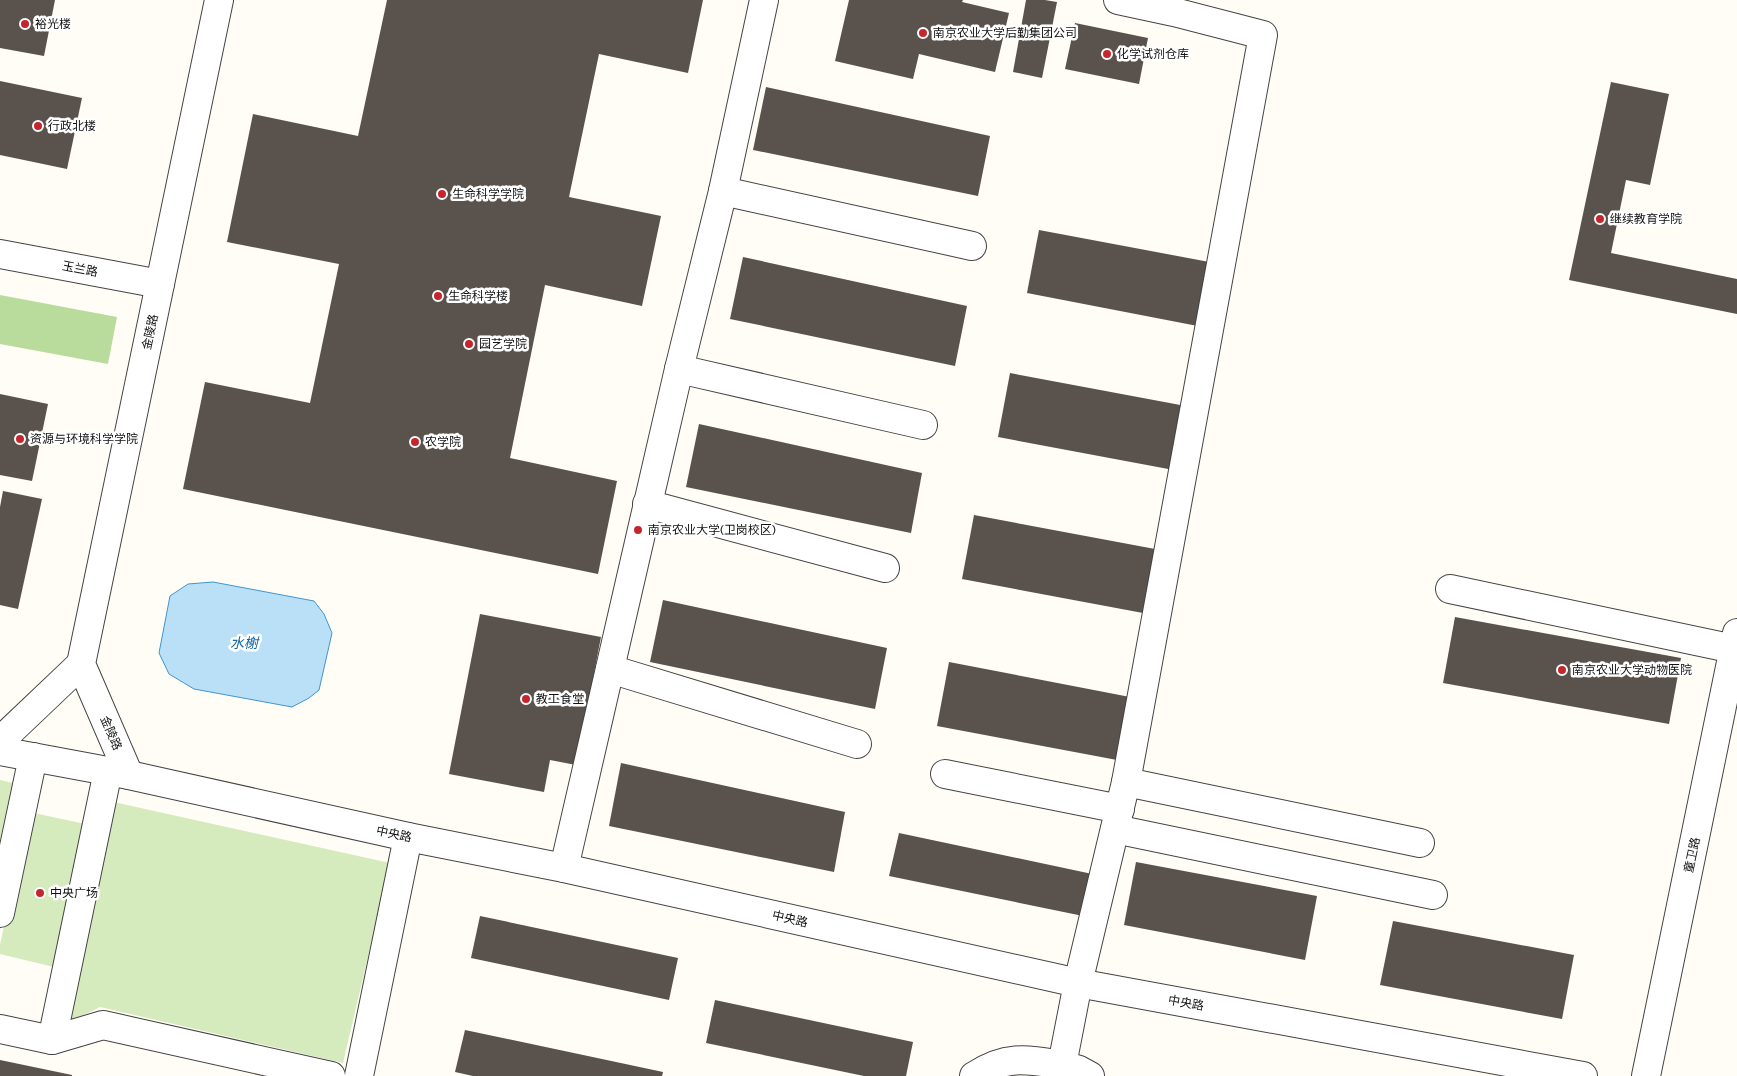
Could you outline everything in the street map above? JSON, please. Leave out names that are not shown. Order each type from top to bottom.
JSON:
[{"type":"street","name":"金陵路","points":[[118,773],[81,664],[220,0]]},
{"type":"street","points":[[564,868],[647,504],[723,191],[764,0]]},
{"type":"street","points":[[1062,1065],[1078,983],[1126,782],[1263,35],[1176,6],[1118,0]]},
{"type":"street","points":[[723,191],[972,246]]},
{"type":"street","name":"玉兰路","points":[[0,254],[160,284]]},
{"type":"street","points":[[679,368],[923,425]]},
{"type":"street","points":[[647,504],[885,568]]},
{"type":"street","points":[[1450,589],[1735,641]]},
{"type":"street","name":"童卫路","points":[[1646,1076],[1735,641]]},
{"type":"street","points":[[0,741],[81,664]]},
{"type":"street","points":[[610,669],[857,744]]},
{"type":"street","name":"中央路","points":[[0,750],[118,773],[408,837],[564,868],[1078,983],[1583,1076]]},
{"type":"street","points":[[0,913],[33,757]]},
{"type":"street","points":[[52,1040],[118,773]]},
{"type":"street","points":[[945,774],[1118,819],[1433,895]]},
{"type":"street","points":[[1126,782],[1420,843]]},
{"type":"street","points":[[359,1076],[408,837]]},
{"type":"street","points":[[0,1029],[52,1040],[103,1025],[331,1076]]},
{"type":"street","points":[[974,1076],[986,1068],[1020,1059],[1062,1065],[1079,1070],[1090,1076]]},
{"type":"green space","points":[[0,295],[117,317],[108,364],[0,344]]},
{"type":"green space","points":[[0,780],[13,783],[0,841]]},
{"type":"green space","points":[[109,801],[390,863],[343,1063],[100,1007],[62,1026]]},
{"type":"green space","points":[[29,812],[90,825],[58,968],[0,954],[0,945]]},
{"type":"water","name":"水榭","points":[[213,582],[314,601],[324,614],[332,633],[319,690],[292,707],[194,689],[169,674],[159,653],[170,596],[188,584]]},
{"type":"building","name":"裕光楼","points":[[0,0],[55,0],[44,56],[0,48]]},
{"type":"building","name":"生命科学楼","points":[[387,0],[703,0],[688,73],[599,54],[569,197],[661,216],[642,306],[545,285],[510,458],[617,481],[598,574],[183,489],[205,382],[310,403],[339,264],[227,242],[253,114],[358,136]]},
{"type":"building","name":"南京农业大学后勤集团公司","points":[[849,0],[963,0],[962,2],[1009,13],[995,72],[919,54],[913,79],[835,61]]},
{"type":"building","points":[[1026,0],[1057,2],[1042,78],[1013,72]]},
{"type":"building","name":"化学试剂仓库","points":[[1075,23],[1148,38],[1139,84],[1065,69]]},
{"type":"building","name":"行政北楼","points":[[0,81],[82,98],[67,169],[0,155]]},
{"type":"building","name":"继续教育学院","points":[[1611,82],[1669,94],[1650,185],[1626,180],[1611,253],[1737,279],[1737,314],[1569,280]]},
{"type":"building","points":[[766,87],[990,136],[978,196],[753,150]]},
{"type":"building","points":[[1039,230],[1220,264],[1208,328],[1027,293]]},
{"type":"building","points":[[743,257],[967,306],[955,366],[730,319]]},
{"type":"building","points":[[1010,373],[1191,407],[1179,471],[998,437]]},
{"type":"building","name":"资源与环境科学学院","points":[[0,394],[48,404],[32,481],[0,475]]},
{"type":"building","points":[[699,424],[922,473],[911,533],[686,487]]},
{"type":"building","points":[[3,491],[42,499],[18,609],[0,605],[0,507]]},
{"type":"building","points":[[974,515],[1155,549],[1143,613],[962,579]]},
{"type":"building","points":[[663,600],[887,648],[875,709],[650,662]]},
{"type":"building","name":"教工食堂","points":[[480,614],[601,637],[576,765],[550,760],[544,792],[449,774]]},
{"type":"building","name":"南京农业大学动物医院","points":[[1455,617],[1681,658],[1669,724],[1443,683]]},
{"type":"building","points":[[949,662],[1130,697],[1117,760],[937,726]]},
{"type":"building","points":[[621,763],[845,812],[834,872],[609,826]]},
{"type":"building","points":[[899,833],[1097,875],[1088,917],[889,876]]},
{"type":"building","points":[[1136,862],[1317,896],[1305,960],[1124,925]]},
{"type":"building","points":[[480,916],[678,958],[669,1000],[471,958]]},
{"type":"building","points":[[1393,921],[1574,955],[1562,1019],[1380,985]]},
{"type":"building","points":[[715,1000],[913,1042],[906,1076],[864,1076],[706,1043]]},
{"type":"building","points":[[465,1030],[663,1072],[662,1076],[473,1076],[455,1072]]},
{"type":"building","points":[[0,1060],[72,1075],[72,1076],[0,1076]]},
{"type":"place","name":"裕光楼","points":[[25,24]]},
{"type":"place","name":"南京农业大学后勤集团公司","points":[[923,33]]},
{"type":"place","name":"化学试剂仓库","points":[[1107,54]]},
{"type":"place","name":"行政北楼","points":[[38,126]]},
{"type":"place","name":"生命科学学院","points":[[442,194]]},
{"type":"place","name":"继续教育学院","points":[[1600,219]]},
{"type":"place","name":"生命科学楼","points":[[438,296]]},
{"type":"place","name":"园艺学院","points":[[469,344]]},
{"type":"place","name":"资源与环境科学学院","points":[[20,439]]},
{"type":"place","name":"农学院","points":[[415,442]]},
{"type":"place","name":"南京农业大学(卫岗校区)","points":[[638,530]]},
{"type":"place","name":"南京农业大学动物医院","points":[[1562,670]]},
{"type":"place","name":"教工食堂","points":[[526,699]]},
{"type":"place","name":"中央广场","points":[[40,893]]}]
